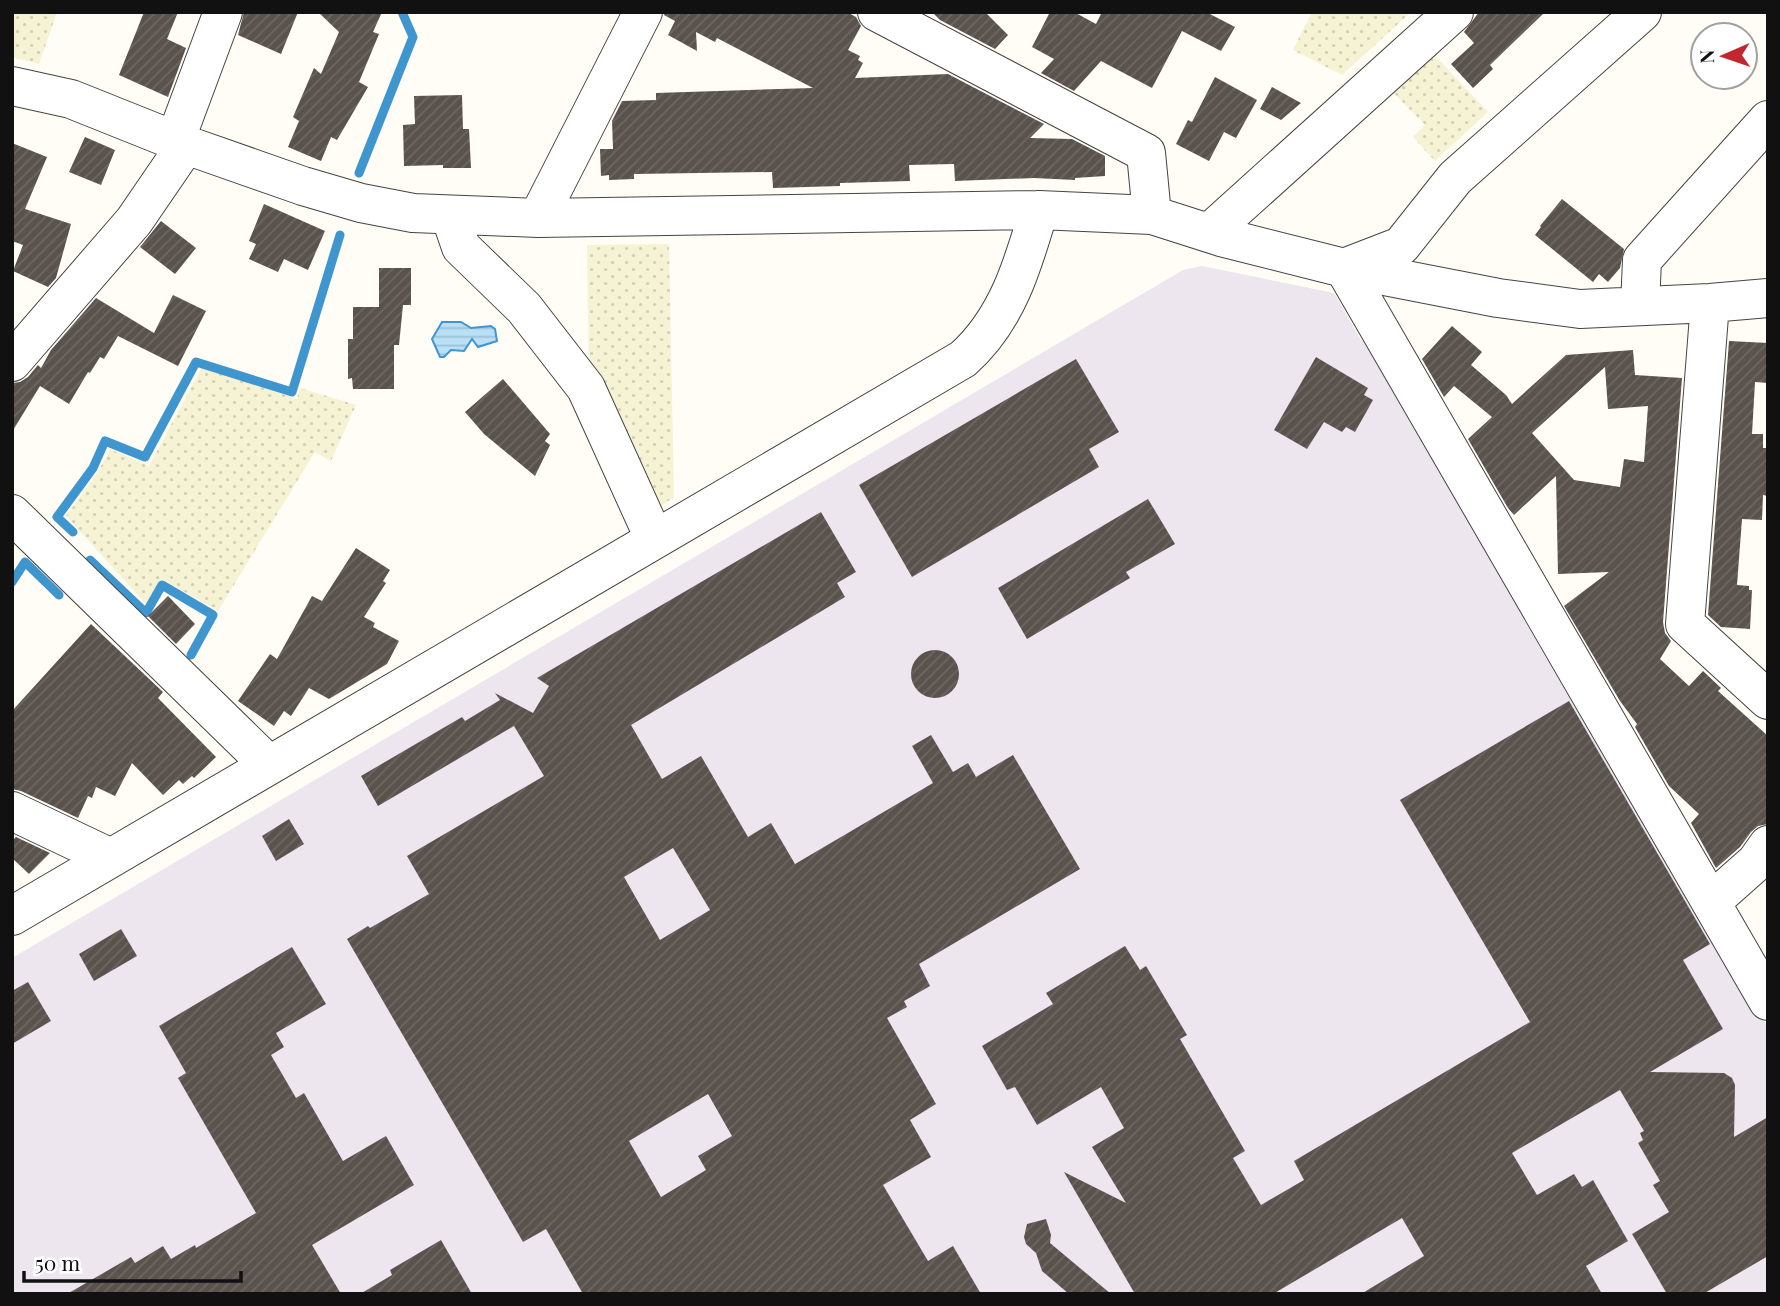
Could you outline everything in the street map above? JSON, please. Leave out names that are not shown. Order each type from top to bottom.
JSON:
[{"type":"street","points":[[12,362],[134,221],[180,143],[223,12]]},
{"type":"street","points":[[538,218],[643,12]]},
{"type":"street","points":[[877,12],[1146,153],[1152,215]]},
{"type":"street","points":[[1209,233],[1454,12]]},
{"type":"street","points":[[1345,268],[1401,246],[1455,177],[1642,12]]},
{"type":"street","points":[[12,86],[71,99],[180,143],[303,186],[360,203],[412,213],[538,218],[1039,210],[1152,215],[1209,233],[1345,268],[1497,298],[1580,309],[1768,298]]},
{"type":"street","points":[[1640,306],[1642,260],[1768,120]]},
{"type":"street","points":[[12,916],[962,359],[994,326],[1008,300],[1023,264],[1039,210]]},
{"type":"street","points":[[450,215],[461,247],[524,308],[586,388],[654,538]]},
{"type":"street","points":[[1345,268],[1768,1001]]},
{"type":"street","points":[[1710,303],[1685,624],[1768,700]]},
{"type":"street","points":[[12,514],[269,765]]},
{"type":"street","points":[[12,811],[111,858]]},
{"type":"street","points":[[1711,902],[1756,862],[1768,845]]},
{"type":"shaded area","points":[[12,12],[57,12],[39,64],[12,57]]},
{"type":"shaded area","points":[[1312,12],[1411,12],[1342,75],[1293,50]]},
{"type":"shaded area","points":[[1430,50],[1488,112],[1435,161],[1413,137],[1425,125],[1389,88]]},
{"type":"shaded area","points":[[669,244],[674,497],[654,511],[589,384],[587,245]]},
{"type":"shaded area","points":[[1202,266],[1334,293],[1361,340],[1367,338],[1768,1028],[1768,1294],[12,1294],[12,958],[1183,270]]},
{"type":"shaded area","points":[[202,367],[297,399],[300,388],[356,405],[331,461],[315,452],[218,611],[162,579],[146,604],[66,516],[98,472],[110,449],[149,466]]},
{"type":"water","points":[[442,322],[461,322],[471,328],[491,326],[495,329],[497,341],[478,347],[472,339],[464,351],[451,350],[444,357],[440,357],[432,339]]},
{"type":"building","points":[[144,12],[178,12],[167,39],[186,48],[168,97],[119,75]]},
{"type":"building","points":[[244,12],[298,12],[281,54],[238,35]]},
{"type":"building","points":[[318,12],[382,12],[373,32],[379,34],[359,82],[368,87],[337,140],[331,137],[321,161],[288,147],[299,121],[293,117],[314,68],[321,74],[339,32]]},
{"type":"building","points":[[665,12],[847,12],[856,17],[861,26],[848,50],[860,56],[858,60],[863,63],[855,78],[948,74],[1044,124],[1030,138],[1072,139],[1105,156],[1105,176],[1075,180],[1034,178],[955,181],[954,164],[909,165],[910,181],[840,183],[840,186],[773,188],[772,172],[634,174],[634,179],[609,180],[609,175],[601,176],[600,149],[613,149],[612,121],[622,101],[656,100],[656,93],[813,88],[717,38],[715,42],[696,32],[697,51],[668,35],[675,21],[664,15]]},
{"type":"building","points":[[932,12],[985,12],[1008,35],[995,49],[940,20]]},
{"type":"building","points":[[1050,12],[1074,12],[1096,24],[1102,12],[1206,12],[1235,27],[1221,51],[1182,31],[1152,88],[1101,61],[1074,91],[1041,73],[1054,59],[1032,47]]},
{"type":"building","points":[[1479,12],[1545,12],[1490,65],[1493,69],[1473,88],[1451,64],[1474,43],[1464,32]]},
{"type":"building","points":[[1215,77],[1257,100],[1236,138],[1224,132],[1209,161],[1176,144],[1188,120],[1192,122]]},
{"type":"building","points":[[1272,87],[1301,103],[1281,120],[1260,109]]},
{"type":"building","points":[[462,95],[463,129],[469,129],[471,168],[443,168],[443,165],[404,166],[403,125],[415,124],[414,96]]},
{"type":"building","points":[[85,137],[115,150],[101,185],[69,172]]},
{"type":"building","points":[[12,143],[47,157],[25,209],[71,224],[56,278],[48,287],[13,271],[23,245],[12,241]]},
{"type":"building","points":[[1562,199],[1624,249],[1620,268],[1608,282],[1599,274],[1593,282],[1535,235]]},
{"type":"building","points":[[264,204],[325,231],[308,270],[284,259],[278,272],[249,259],[256,244],[249,241]]},
{"type":"building","points":[[161,221],[196,248],[175,274],[140,247]]},
{"type":"building","points":[[379,268],[411,268],[411,305],[403,305],[399,345],[394,345],[394,389],[353,389],[352,378],[348,379],[348,339],[353,339],[353,307],[379,307]]},
{"type":"building","points":[[173,295],[206,311],[178,366],[118,336],[104,359],[100,357],[90,373],[88,372],[69,404],[40,386],[12,432],[12,383],[28,377],[38,365],[41,368],[51,350],[96,298],[154,333]]},
{"type":"building","points":[[1452,326],[1482,352],[1471,365],[1506,395],[1512,404],[1566,355],[1633,350],[1635,375],[1682,378],[1663,622],[1665,633],[1671,641],[1660,659],[1689,686],[1703,671],[1721,688],[1718,691],[1768,736],[1768,824],[1758,826],[1740,847],[1716,868],[1691,823],[1699,814],[1669,786],[1635,727],[1637,724],[1620,701],[1564,606],[1609,572],[1558,574],[1556,476],[1514,515],[1468,439],[1492,417],[1454,386],[1444,397],[1422,359]],"holes":[[[1605,367],[1608,409],[1648,406],[1644,462],[1624,459],[1620,487],[1574,480],[1532,433]]]},
{"type":"building","points":[[1729,341],[1768,343],[1768,383],[1755,382],[1752,434],[1763,434],[1763,448],[1768,448],[1768,496],[1763,495],[1762,520],[1742,519],[1737,585],[1749,586],[1749,590],[1752,590],[1750,629],[1721,627],[1708,615]]},
{"type":"building","points":[[1316,357],[1368,388],[1364,395],[1373,400],[1355,432],[1346,427],[1342,432],[1324,422],[1307,449],[1274,430]]},
{"type":"building","points":[[1076,359],[1119,432],[1089,449],[1099,467],[912,577],[859,485]]},
{"type":"building","points":[[503,379],[550,434],[545,441],[550,445],[535,476],[484,434],[465,412]]},
{"type":"building","points":[[1148,499],[1175,544],[1126,572],[1130,578],[1027,639],[998,588]]},
{"type":"building","points":[[821,512],[856,572],[837,583],[845,597],[631,725],[662,779],[701,756],[748,837],[771,823],[795,864],[933,783],[912,746],[931,735],[953,772],[968,763],[976,777],[1013,755],[1080,869],[919,964],[930,986],[904,1001],[907,1007],[887,1018],[936,1104],[910,1120],[931,1157],[883,1185],[928,1261],[953,1246],[981,1294],[583,1294],[546,1229],[523,1242],[347,939],[429,894],[407,856],[544,776],[514,726],[378,806],[361,776],[462,717],[465,721],[500,700],[495,693],[533,713],[549,686],[537,678]],"holes":[[[673,848],[710,910],[660,940],[624,877]],[[708,1094],[732,1136],[698,1156],[706,1170],[661,1197],[629,1141]]]},
{"type":"building","points":[[356,548],[390,570],[383,581],[386,583],[364,617],[375,623],[373,627],[399,641],[387,664],[329,699],[309,688],[291,716],[284,711],[274,726],[238,701],[270,654],[277,659],[312,596],[322,601]]},
{"type":"building","points":[[168,596],[195,624],[176,644],[148,616]]},
{"type":"building","points":[[91,624],[163,692],[158,698],[216,757],[194,778],[192,776],[183,784],[179,780],[163,795],[132,763],[115,796],[96,787],[92,798],[88,796],[78,818],[12,789],[12,711]]},
{"type":"building","points":[[935,650],[952,657],[959,674],[952,691],[935,698],[918,691],[911,674],[918,657]]},
{"type":"building","points":[[1569,701],[1710,944],[1683,960],[1723,1029],[1650,1072],[1724,1073],[1732,1078],[1735,1085],[1734,1137],[1768,1117],[1768,1256],[1703,1294],[1667,1294],[1632,1234],[1669,1212],[1653,1185],[1660,1181],[1638,1143],[1643,1140],[1640,1133],[1644,1131],[1620,1090],[1512,1153],[1537,1195],[1574,1174],[1582,1187],[1593,1180],[1628,1241],[1586,1266],[1602,1294],[1361,1294],[1424,1256],[1402,1218],[1273,1294],[1135,1294],[1064,1172],[1126,1203],[1092,1147],[1124,1128],[1101,1087],[1037,1125],[1015,1087],[1007,1090],[982,1046],[1053,1004],[1046,993],[1125,946],[1140,970],[1146,966],[1187,1035],[1180,1039],[1245,1151],[1233,1158],[1261,1205],[1304,1180],[1294,1161],[1530,1022],[1400,800]]},
{"type":"building","points":[[289,819],[304,844],[276,861],[262,836]]},
{"type":"building","points":[[16,837],[50,853],[29,874],[12,858],[12,841]]},
{"type":"building","points":[[121,929],[137,956],[94,981],[79,954]]},
{"type":"building","points":[[292,947],[326,1004],[276,1033],[284,1047],[271,1055],[296,1098],[304,1093],[343,1161],[386,1136],[414,1185],[312,1245],[341,1294],[67,1294],[131,1257],[135,1263],[163,1246],[171,1259],[195,1245],[196,1248],[256,1213],[178,1078],[186,1073],[159,1026]]},
{"type":"building","points":[[28,982],[51,1021],[12,1044],[12,991]]},
{"type":"building","points":[[1046,1219],[1051,1235],[1050,1243],[1111,1294],[1069,1294],[1042,1271],[1036,1253],[1026,1244],[1024,1237],[1027,1224]]},
{"type":"building","points":[[441,1240],[472,1294],[360,1294],[392,1275],[390,1270]]},
{"type":"waterway","points":[[359,173],[413,37],[402,12]]},
{"type":"waterway","points":[[73,532],[57,517],[93,468],[105,441],[145,457],[196,362],[292,392],[340,235]]},
{"type":"waterway","points":[[90,560],[146,613],[162,585],[213,615],[191,655]]},
{"type":"waterway","points":[[12,582],[25,562],[59,595]]}]
